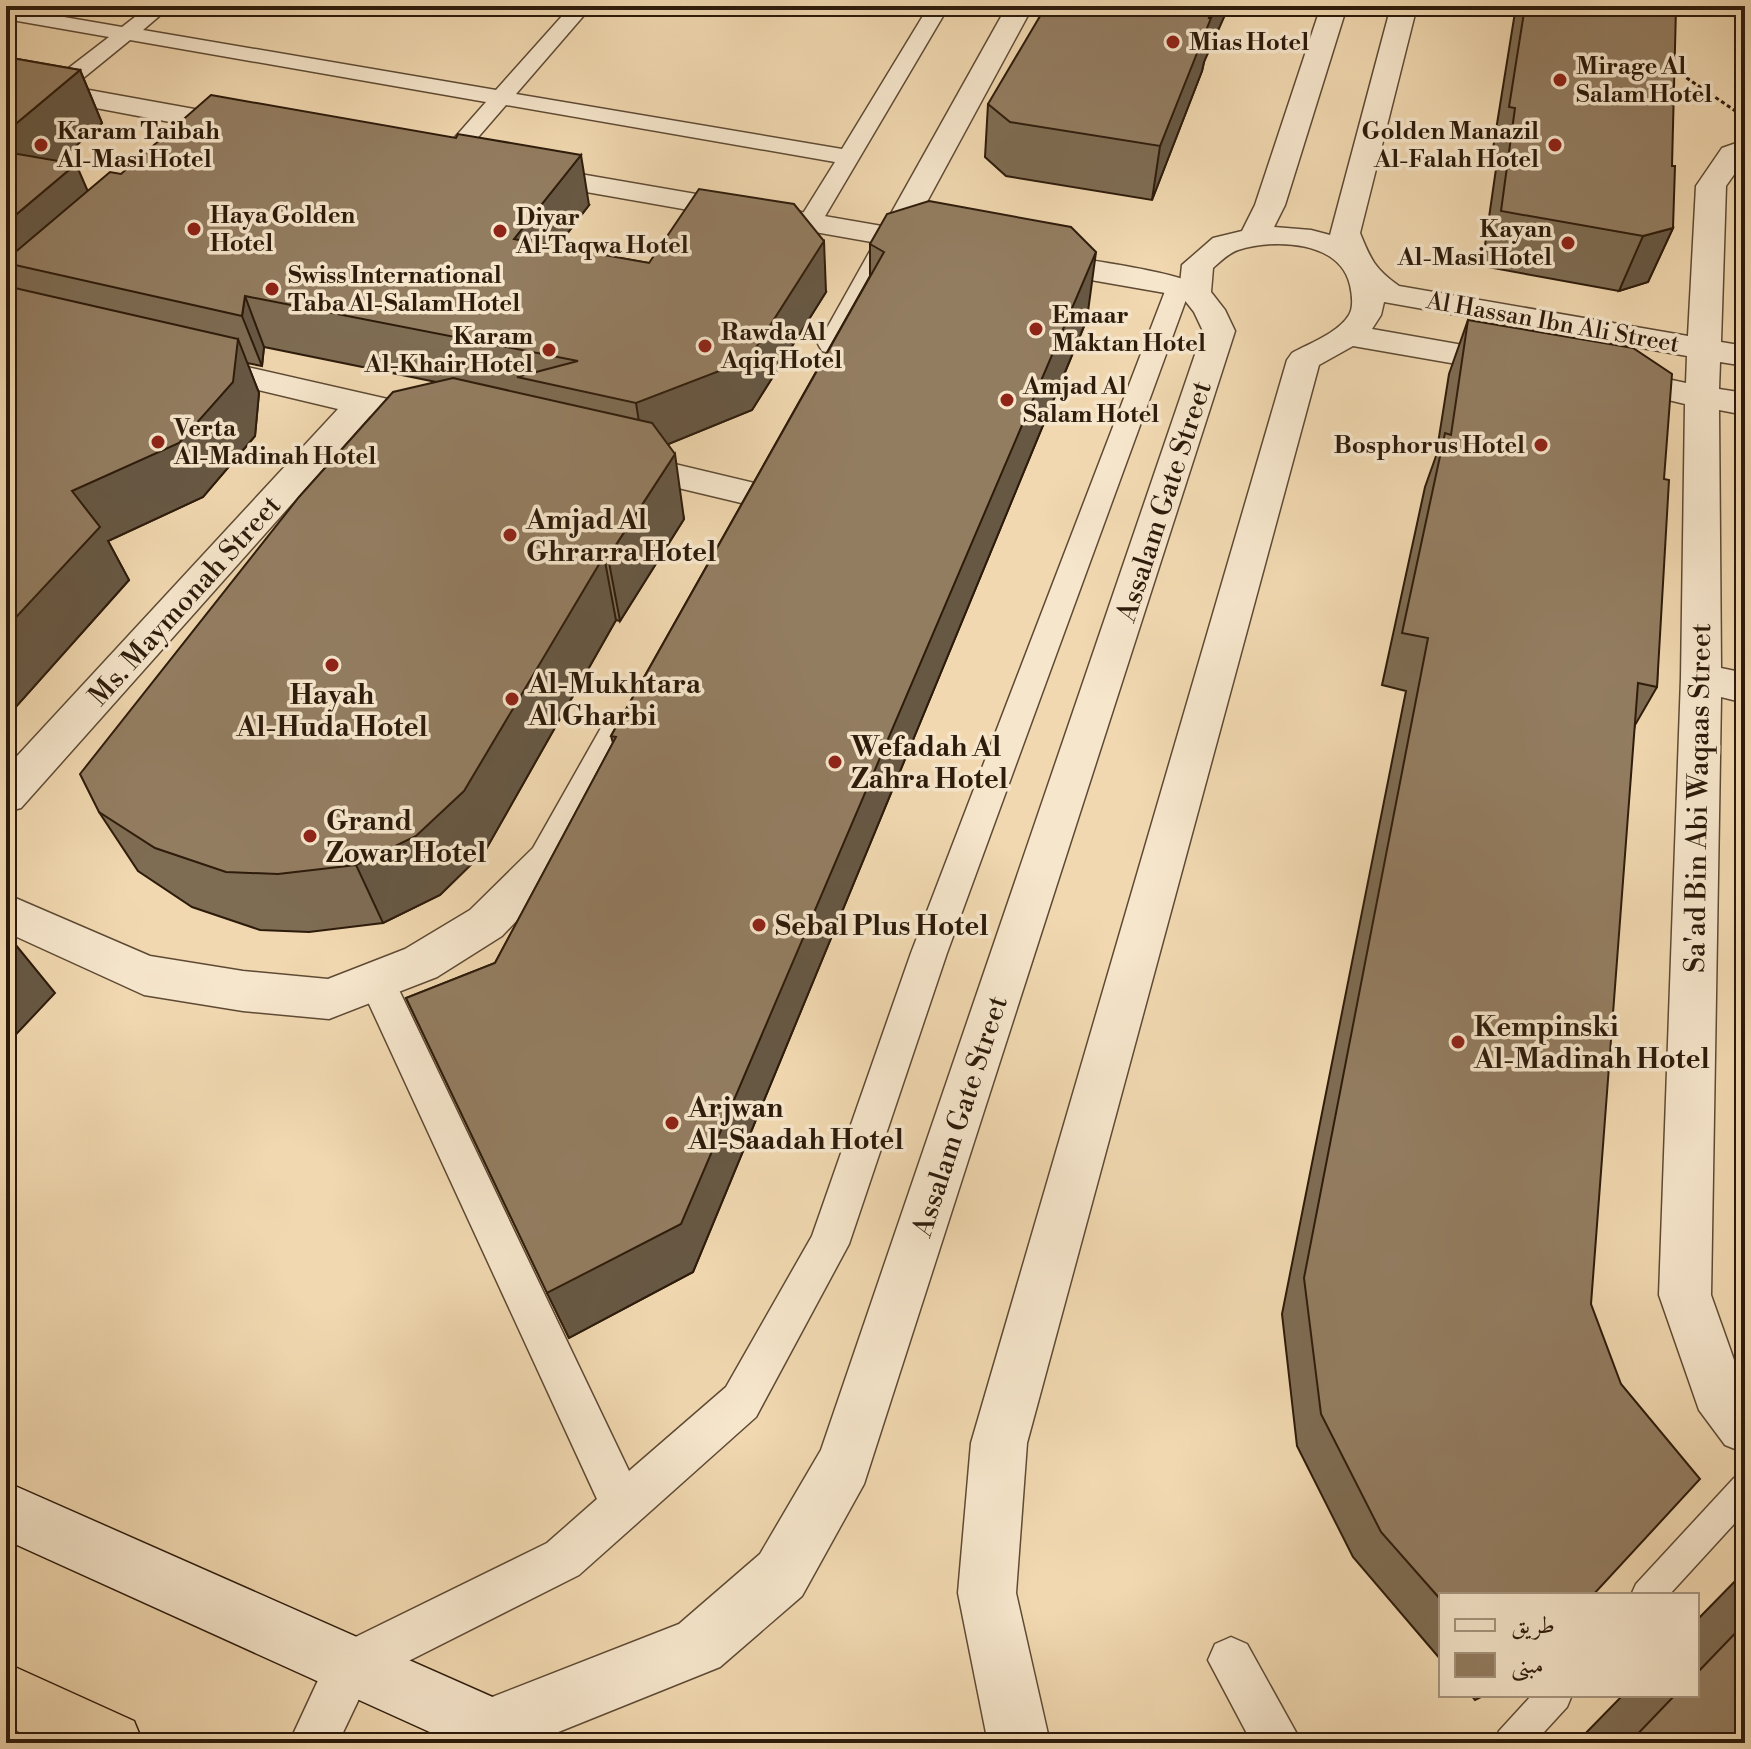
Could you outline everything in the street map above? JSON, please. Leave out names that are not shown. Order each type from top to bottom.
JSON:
[{"type":"highway","points":[[6,1694],[112,1743]]},
{"type":"street","points":[[52,92],[161,6]]},
{"type":"street","points":[[446,160],[582,6]]},
{"type":"street","points":[[809,223],[939,6]]},
{"type":"street","points":[[819,372],[1020,6]]},
{"type":"street","points":[[1254,238],[1270,205],[1334,6]]},
{"type":"street","points":[[1019,1743],[987,1593],[999,1443],[1304,360],[1347,335],[1360,323],[1369,307],[1360,267],[1345,233],[1404,6]]},
{"type":"street","points":[[6,13],[847,157]]},
{"type":"street","points":[[6,83],[268,131]]},
{"type":"street","points":[[201,144],[223,124]]},
{"type":"street","name":"Sa'ad Bin Abi Waqaas Street","points":[[1745,149],[1732,154],[1711,186],[1725,352],[1702,396],[1701,678],[1685,1295],[1718,1391],[1745,1425]]},
{"type":"street","points":[[416,155],[476,165]]},
{"type":"street","points":[[313,1743],[350,1665],[563,1559],[741,1402],[829,1244],[929,953],[1198,303],[982,252],[506,170]]},
{"type":"street","name":"Al Hassan Ibn Ali Street","points":[[1254,238],[1310,239],[1333,245],[1389,294],[1725,352]]},
{"type":"street","name":"Assalam Gate Street","points":[[509,1735],[699,1646],[781,1575],[844,1464],[1198,303],[1198,265],[1224,244],[1254,238]]},
{"type":"street","name":"Al Hassan Ibn Ali Street","points":[[1347,335],[1549,370]]},
{"type":"street","points":[[161,357],[468,428]]},
{"type":"street","name":"Al Hassan Ibn Ali Street","points":[[1641,386],[1745,404]]},
{"type":"street","name":"Ms. Maymonah Street","points":[[6,796],[362,404]]},
{"type":"street","points":[[588,456],[762,480],[731,535]]},
{"type":"street","points":[[1701,678],[1745,688]]},
{"type":"street","points":[[6,912],[144,975],[243,991],[329,999],[421,963],[486,923],[548,860],[632,711]]},
{"type":"street","points":[[376,980],[623,1506]]},
{"type":"street","points":[[6,1511],[509,1735]]},
{"type":"street","points":[[1231,1660],[1278,1743]]},
{"type":"lane","points":[[1649,1593],[1745,1489]]},
{"type":"lane","points":[[1511,1743],[1553,1697]]},
{"type":"path","points":[[1658,58],[1745,118]]},
{"type":"building","points":[[1046,6],[1214,6],[1160,146],[1010,122],[988,104]]},
{"type":"building","points":[[1525,6],[1676,8],[1673,228],[1643,236],[1501,211],[1515,108],[1509,107]]},
{"type":"building","points":[[6,57],[80,70],[6,132]]},
{"type":"building","points":[[211,95],[456,138],[458,134],[581,155],[514,239],[649,263],[699,189],[794,204],[824,241],[748,360],[636,403],[517,377],[578,361],[245,296],[242,316],[6,263],[110,172],[121,174]]},
{"type":"building","points":[[6,152],[76,164],[6,223]]},
{"type":"building","points":[[929,201],[1071,227],[1096,252],[681,1224],[547,1293],[406,998],[495,963],[616,737],[611,736],[884,252],[870,244],[887,214]]},
{"type":"building","points":[[6,286],[238,339],[233,382],[179,443],[72,491],[100,527],[6,628]]},
{"type":"building","name":"Kempinski Al-Madinah Hotel","points":[[1468,320],[1633,348],[1672,374],[1664,479],[1669,480],[1657,687],[1638,683],[1591,1304],[1621,1384],[1700,1479],[1595,1593],[1439,1593],[1439,1598],[1381,1532],[1321,1414],[1304,1278],[1428,638],[1402,633],[1445,433],[1451,435]]},
{"type":"building","points":[[453,378],[652,423],[675,454],[608,557],[604,556],[464,791],[416,836],[356,865],[278,874],[226,872],[155,848],[99,812],[80,774],[299,497],[393,392]]},
{"type":"building","points":[[1745,1623],[1745,1743],[1629,1743],[1673,1697],[1699,1697],[1699,1671]]},
{"type":"place","name":"Mias Hotel","points":[[1173,42]]},
{"type":"place","name":"Mirage Al Salam Hotel","points":[[1560,80]]},
{"type":"place","name":"Karam Taibah Al-Masi Hotel","points":[[41,145]]},
{"type":"place","name":"Golden Manazil Al-Falah Hotel","points":[[1555,145]]},
{"type":"place","name":"Haya Golden Hotel","points":[[194,229]]},
{"type":"place","name":"Diyar Al-Taqwa Hotel","points":[[500,231]]},
{"type":"place","name":"Kayan Al-Masi Hotel","points":[[1568,243]]},
{"type":"place","name":"Swiss International Taba Al-Salam Hotel","points":[[272,289]]},
{"type":"place","name":"Emaar Maktan Hotel","points":[[1036,329]]},
{"type":"place","name":"Rawda Al Aqiq Hotel","points":[[705,346]]},
{"type":"place","name":"Karam Al-Khair Hotel","points":[[549,350]]},
{"type":"place","name":"Amjad Al Salam Hotel","points":[[1007,400]]},
{"type":"place","name":"Verta Al-Madinah Hotel","points":[[158,442]]},
{"type":"place","name":"Bosphorus Hotel","points":[[1541,445]]},
{"type":"place","name":"Amjad Al Ghrarra Hotel","points":[[510,535]]},
{"type":"place","name":"Hayah Al-Huda Hotel","points":[[332,665]]},
{"type":"place","name":"Al-Mukhtara Al Gharbi","points":[[512,699]]},
{"type":"place","name":"Wefadah Al Zahra Hotel","points":[[835,762]]},
{"type":"place","name":"Grand Zowar Hotel","points":[[310,836]]},
{"type":"place","name":"Sebal Plus Hotel","points":[[759,925]]},
{"type":"place","name":"Kempinski Al-Madinah Hotel","points":[[1458,1042]]},
{"type":"place","name":"Arjwan Al-Saadah Hotel","points":[[672,1123]]}]
